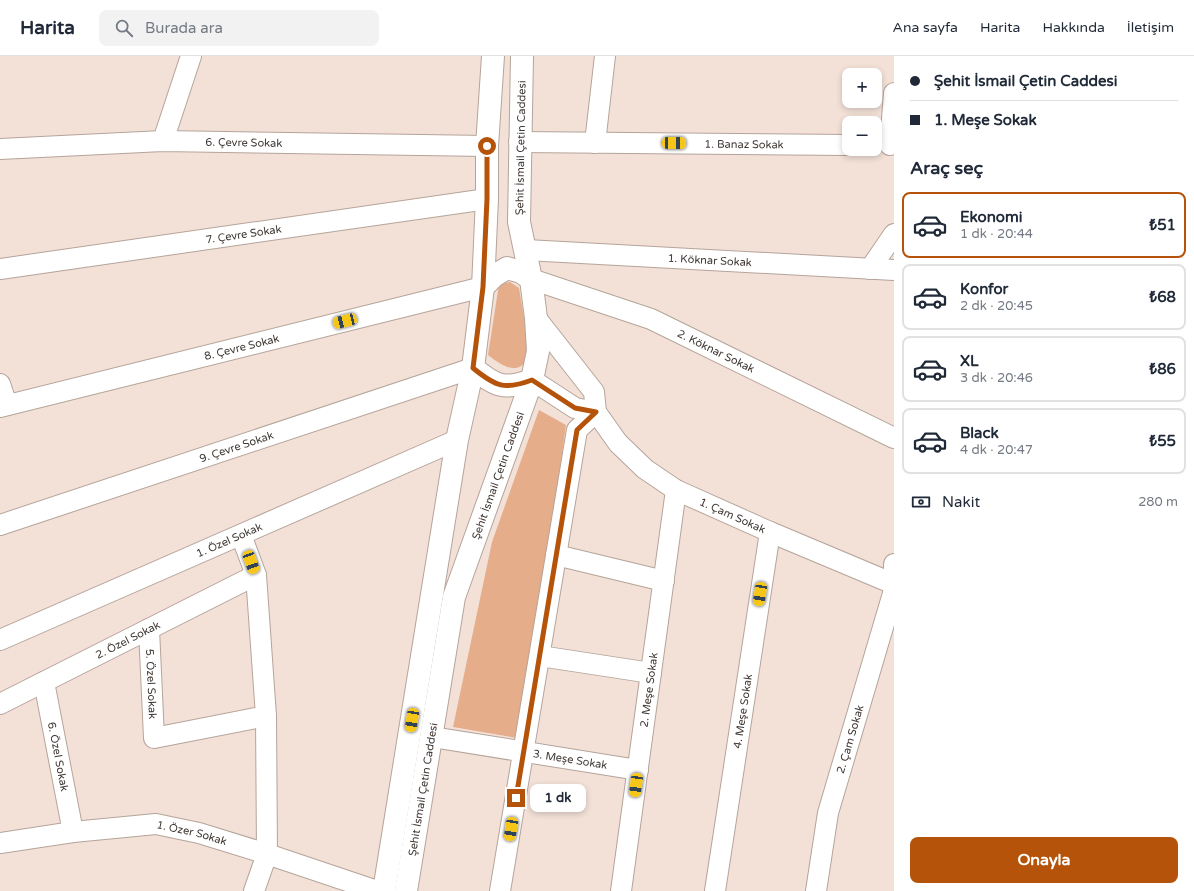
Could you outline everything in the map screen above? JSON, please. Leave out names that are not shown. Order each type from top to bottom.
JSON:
[{"type":"street","points":[[163,141],[191,56]]},
{"type":"street","name":"Şehit İsmail Çetin Caddesi","points":[[384,891],[458,440],[473,368],[483,287],[487,199],[487,146],[493,56]]},
{"type":"street","name":"Şehit İsmail Çetin Caddesi","points":[[406,891],[454,597],[532,380],[538,351],[536,318],[531,279],[519,222],[519,142],[522,56]]},
{"type":"street","points":[[595,143],[605,56]]},
{"type":"street","points":[[886,145],[894,93]]},
{"type":"street","name":"6. Çevre Sokak","points":[[0,149],[163,141],[487,146]]},
{"type":"street","name":"1. Banaz Sokak","points":[[519,142],[842,145]]},
{"type":"street","name":"7. Çevre Sokak","points":[[0,269],[487,199]]},
{"type":"street","points":[[870,269],[894,234]]},
{"type":"street","name":"1. Köknar Sokak","points":[[526,250],[894,270]]},
{"type":"street","points":[[483,287],[494,276],[507,268],[521,272],[531,279]]},
{"type":"street","name":"2. Köknar Sokak","points":[[531,279],[650,319],[894,438]]},
{"type":"street","name":"8. Çevre Sokak","points":[[3,406],[483,287]]},
{"type":"street","points":[[536,318],[594,392],[596,412]]},
{"type":"street","points":[[473,368],[486,379],[501,386],[517,386],[532,380],[575,408],[596,412]]},
{"type":"street","name":"9. Çevre Sokak","points":[[0,525],[473,368]]},
{"type":"street","points":[[0,384],[3,406]]},
{"type":"street","points":[[500,891],[577,430],[596,412]]},
{"type":"street","name":"1. Çam Sokak","points":[[596,412],[618,443],[628,454],[644,469],[676,490],[770,532],[894,584]]},
{"type":"street","name":"1. Özel Sokak","points":[[0,640],[458,440]]},
{"type":"street","name":"2. Meşe Sokak","points":[[621,891],[676,490]]},
{"type":"street","name":"4. Meşe Sokak","points":[[715,891],[770,532]]},
{"type":"street","points":[[242,534],[256,575],[266,716],[267,854],[254,891]]},
{"type":"street","points":[[556,555],[664,581]]},
{"type":"street","points":[[894,564],[894,571]]},
{"type":"street","name":"2. Özel Sokak","points":[[0,704],[256,575]]},
{"type":"street","name":"2. Çam Sokak","points":[[816,891],[828,813],[894,590]]},
{"type":"street","name":"5. Özel Sokak","points":[[150,629],[154,738],[266,716]]},
{"type":"street","points":[[540,656],[651,673]]},
{"type":"street","name":"6. Özel Sokak","points":[[44,682],[73,832]]},
{"type":"street","name":"3. Meşe Sokak","points":[[432,737],[638,770]]},
{"type":"street","name":"1. Özer Sokak","points":[[0,843],[73,832],[156,824],[199,833],[377,891]]},
{"type":"shaded area","points":[[510,282],[519,288],[530,353],[522,366],[517,368],[506,366],[488,355],[499,284]]},
{"type":"shaded area","points":[[539,410],[566,425],[523,739],[453,727],[492,542]]},
{"type":"route","points":[[487,146],[487,199],[483,287],[473,368],[486,379],[501,386],[517,386],[532,380],[575,408],[596,412],[577,430],[516,798]]}]
